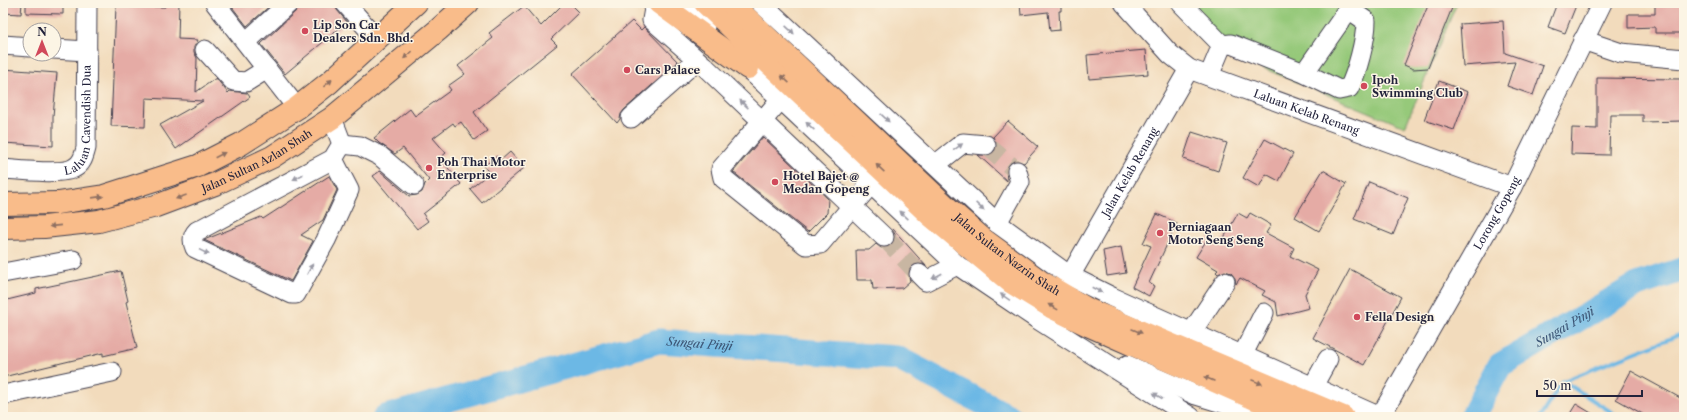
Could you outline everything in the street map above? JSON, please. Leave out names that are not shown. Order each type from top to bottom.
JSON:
[{"type":"main road","name":"Jalan Sultan Azlan Shah","points":[[3,228],[44,227],[99,221],[156,206],[215,184],[272,157],[332,118],[438,30],[468,3]]},
{"type":"main road","points":[[659,3],[748,68]]},
{"type":"main road","name":"Jalan Sultan Nazrin Shah","points":[[705,3],[930,216],[971,252],[1012,283],[1051,307],[1090,326],[1296,417]]},
{"type":"main road","name":"Jalan Sultan Nazrin Shah","points":[[730,3],[898,162],[971,252],[1040,281],[1089,310],[1343,417]]},
{"type":"main road","name":"Jalan Sultan Azlan Shah","points":[[3,204],[58,203],[104,196],[198,166],[241,144],[298,108],[330,82],[414,4]]},
{"type":"street","name":"Laluan Cavendish Dua","points":[[3,169],[60,171],[74,169],[83,160],[86,148],[87,3]]},
{"type":"street","points":[[215,3],[298,108]]},
{"type":"street","points":[[246,42],[289,3]]},
{"type":"street","points":[[345,3],[377,39]]},
{"type":"street","points":[[655,3],[652,20],[762,120],[884,237]]},
{"type":"street","points":[[680,3],[871,184],[971,252],[1037,319],[1191,417]]},
{"type":"street","points":[[761,3],[997,223],[1070,276],[1191,333],[1380,417]]},
{"type":"street","name":"Laluan Kelab Renang","points":[[1124,3],[1170,54],[1189,69],[1512,187]]},
{"type":"street","points":[[1181,3],[1222,45]]},
{"type":"street","name":"Lorong Gopeng","points":[[1380,417],[1512,187],[1602,3]]},
{"type":"street","points":[[1583,40],[1621,53],[1684,59]]},
{"type":"street","points":[[1222,45],[1231,44],[1304,73]]},
{"type":"street","points":[[3,45],[22,46]]},
{"type":"street","points":[[1209,76],[1222,45]]},
{"type":"street","points":[[62,50],[86,51]]},
{"type":"street","points":[[205,50],[233,80],[246,82],[267,69]]},
{"type":"street","points":[[631,118],[697,60]]},
{"type":"street","name":"Jalan Kelab Renang","points":[[1070,276],[1189,69]]},
{"type":"street","points":[[781,99],[721,170],[722,178],[806,245],[820,244],[871,184]]},
{"type":"street","points":[[332,118],[338,152],[349,190],[326,240],[296,294],[292,294],[195,248],[192,240],[196,231],[338,152],[360,146],[380,156],[414,185]]},
{"type":"street","points":[[935,165],[963,143],[986,145]]},
{"type":"street","points":[[997,223],[1020,182],[1017,171]]},
{"type":"street","points":[[918,274],[926,281],[971,252]]},
{"type":"street","points":[[3,273],[73,260]]},
{"type":"street","points":[[1191,333],[1226,282]]},
{"type":"street","points":[[1242,356],[1264,314]]},
{"type":"street","points":[[1037,319],[1105,355],[1188,392],[1268,417]]},
{"type":"street","points":[[1312,388],[1328,359]]},
{"type":"street","points":[[3,395],[112,372]]},
{"type":"green space","name":"Ipoh Swimming Club","points":[[1168,3],[1457,3],[1405,127],[1207,45]]},
{"type":"building","points":[[3,3],[22,3],[21,14],[3,13]]},
{"type":"building","points":[[26,3],[63,3],[63,14],[26,13]]},
{"type":"building","points":[[165,3],[179,3],[178,39],[198,40],[194,47],[194,52],[197,58],[196,92],[216,78],[228,93],[230,91],[247,93],[250,97],[176,149],[160,125],[203,101],[146,98],[145,127],[111,126],[116,6],[165,7]]},
{"type":"building","points":[[229,3],[273,3],[247,26]]},
{"type":"building","name":"Lip Son Car Dealers Sdn. Bhd.","points":[[300,3],[334,3],[337,10],[347,22],[285,74],[261,44],[296,11]]},
{"type":"building","points":[[564,3],[570,3],[579,12],[551,39],[557,45],[474,112],[487,131],[474,140],[461,122],[455,126],[453,123],[433,138],[446,153],[440,158],[461,184],[423,214],[428,221],[417,229],[373,176],[380,171],[409,196],[417,195],[422,192],[425,184],[429,180],[403,148],[395,154],[374,138],[410,109],[415,116],[451,90],[448,86],[465,74],[458,66],[493,38],[489,33],[524,6],[541,26]]},
{"type":"building","points":[[1020,3],[1061,3],[1061,11],[1059,11],[1060,30],[1050,31],[1048,12],[1021,15]]},
{"type":"building","points":[[1429,3],[1454,3],[1428,68],[1413,69],[1404,65]]},
{"type":"building","points":[[1557,3],[1577,3],[1565,33],[1548,27]]},
{"type":"building","points":[[1655,3],[1684,3],[1684,33],[1655,33],[1655,27],[1628,28],[1628,14],[1655,14]]},
{"type":"building","name":"Cars Palace","points":[[632,21],[641,30],[644,27],[678,62],[624,110],[617,123],[572,74]]},
{"type":"building","points":[[1503,21],[1505,53],[1543,66],[1533,95],[1507,86],[1515,62],[1463,66],[1460,24]]},
{"type":"building","points":[[1146,50],[1148,74],[1089,79],[1087,55]]},
{"type":"building","points":[[3,69],[57,73],[53,116],[53,146],[3,143]]},
{"type":"building","points":[[1597,78],[1681,79],[1682,121],[1643,122],[1643,115],[1610,115],[1609,155],[1571,154],[1572,128],[1597,129]]},
{"type":"building","points":[[1439,81],[1468,92],[1454,130],[1424,120]]},
{"type":"building","points":[[1008,121],[1038,147],[1024,163],[1014,160],[1009,164],[1006,169],[1007,181],[978,155],[990,155],[995,152],[997,146],[993,137]]},
{"type":"building","points":[[1192,132],[1227,143],[1218,171],[1183,159]]},
{"type":"building","points":[[763,137],[828,199],[827,213],[808,232],[733,172]]},
{"type":"building","points":[[1265,139],[1293,154],[1279,181],[1266,174],[1259,187],[1243,178]]},
{"type":"building","points":[[510,152],[524,168],[482,203],[470,189],[489,173],[484,166],[497,156],[501,160]]},
{"type":"building","points":[[1323,170],[1346,184],[1319,231],[1295,217]]},
{"type":"building","points":[[329,176],[337,190],[323,220],[301,235],[313,241],[291,281],[204,240],[261,217],[263,219]]},
{"type":"building","points":[[1369,182],[1408,198],[1393,235],[1354,219]]},
{"type":"building","points":[[1238,213],[1247,218],[1250,213],[1271,225],[1266,233],[1294,248],[1290,256],[1318,270],[1305,294],[1309,308],[1278,316],[1276,302],[1262,295],[1265,291],[1240,278],[1236,284],[1235,278],[1231,273],[1225,271],[1218,274],[1216,272],[1218,270],[1196,257],[1209,236],[1221,243]]},
{"type":"building","name":"Perniagaan Motor Seng Seng","points":[[1157,214],[1177,223],[1149,283],[1154,286],[1149,296],[1132,287],[1151,246],[1143,243]]},
{"type":"building","points":[[893,229],[926,266],[921,263],[917,263],[912,266],[908,272],[910,281],[902,288],[873,289],[872,280],[857,280],[856,250],[869,250],[876,244],[881,248],[892,245],[895,240]]},
{"type":"building","points":[[1121,247],[1126,273],[1107,276],[1103,251]]},
{"type":"building","name":"Fella Design","points":[[1350,269],[1401,297],[1364,365],[1313,338]]},
{"type":"building","points":[[121,271],[128,301],[126,302],[137,348],[103,356],[103,353],[3,377],[3,301],[36,293],[36,289]]},
{"type":"building","points":[[1631,371],[1684,400],[1684,417],[1648,417],[1616,399]]},
{"type":"building","points":[[1576,404],[1598,417],[1568,417]]},
{"type":"waterway","name":"Sungai Pinji","points":[[1472,417],[1500,365],[1637,285],[1684,269]]},
{"type":"waterway","points":[[1540,417],[1563,381],[1684,333]]},
{"type":"waterway","name":"Sungai Pinji","points":[[385,417],[659,341],[897,358],[1010,417]]},
{"type":"waterway","points":[[1563,381],[1619,417]]},
{"type":"tunnel","points":[[986,145],[1017,171]]},
{"type":"tunnel","points":[[884,237],[919,274]]},
{"type":"place","name":"Lip Son Car Dealers Sdn. Bhd.","points":[[305,31]]},
{"type":"place","name":"Cars Palace","points":[[627,70]]},
{"type":"place","name":"Ipoh Swimming Club","points":[[1364,86]]},
{"type":"place","name":"Poh Thai Motor Enterprise","points":[[429,168]]},
{"type":"place","name":"Hotel Bajet @ Medan Gopeng","points":[[775,182]]},
{"type":"place","name":"Perniagaan Motor Seng Seng","points":[[1160,233]]},
{"type":"place","name":"Fella Design","points":[[1357,317]]}]
